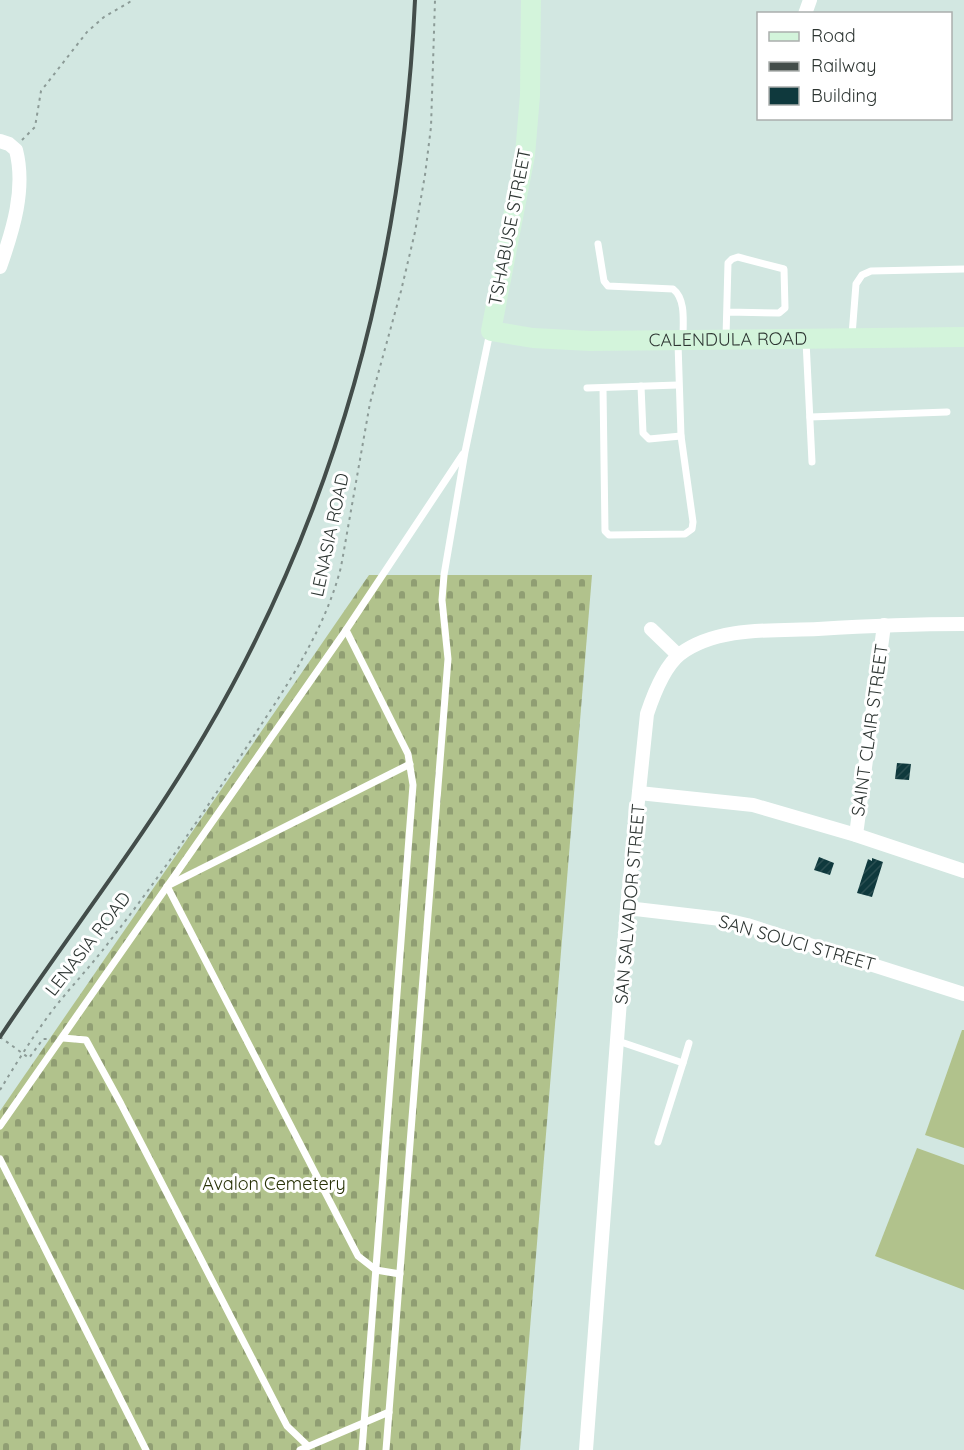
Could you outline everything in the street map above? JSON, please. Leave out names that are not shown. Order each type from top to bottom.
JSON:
[{"type":"street","name":"TSHABUSE STREET","points":[[490,331],[525,155],[530,95],[531,0]]},
{"type":"street","points":[[0,141],[16,152],[18,196],[5,237],[0,267]]},
{"type":"street","name":"CALENDULA ROAD","points":[[490,331],[549,339],[964,337]]},
{"type":"street","name":"SAN SALVADOR STREET","points":[[586,1450],[627,908],[647,714],[660,683],[678,656],[708,640],[730,634],[884,625],[964,624]]},
{"type":"street","name":"SAINT CLAIR STREET","points":[[856,835],[884,625]]},
{"type":"street","points":[[651,629],[678,656]]},
{"type":"street","points":[[639,793],[753,805],[856,835],[964,871]]},
{"type":"street","name":"SAN SOUCI STREET","points":[[627,908],[721,919],[747,925],[964,994]]},
{"type":"lane","points":[[598,244],[603,275],[608,286],[673,289],[677,292],[682,306],[678,385],[681,436],[691,502],[692,529],[685,534],[609,535],[604,526],[603,388]]},
{"type":"lane","points":[[725,339],[728,263],[738,257],[784,269],[785,308],[783,311],[779,313],[727,312]]},
{"type":"lane","points":[[852,338],[855,284],[862,275],[871,271],[964,269]]},
{"type":"lane","name":"TSHABUSE STREET","points":[[386,1450],[448,659],[442,600],[465,452],[490,331]]},
{"type":"lane","points":[[806,339],[812,462]]},
{"type":"lane","points":[[587,388],[678,385]]},
{"type":"lane","points":[[641,386],[645,436],[649,439],[681,436]]},
{"type":"lane","points":[[810,417],[947,412]]},
{"type":"lane","points":[[0,1126],[346,630],[465,452]]},
{"type":"lane","points":[[346,630],[408,754],[413,785],[362,1450]]},
{"type":"lane","points":[[167,886],[410,764]]},
{"type":"lane","points":[[167,886],[358,1256],[376,1270],[400,1274]]},
{"type":"lane","points":[[63,1038],[86,1041],[121,1104],[287,1426],[308,1446]]},
{"type":"lane","points":[[618,1041],[683,1063]]},
{"type":"lane","points":[[658,1142],[689,1043]]},
{"type":"lane","points":[[0,1159],[146,1450]]},
{"type":"lane","points":[[300,1450],[389,1412]]},
{"type":"path","points":[[16,152],[33,130],[41,91],[87,32],[104,17],[133,0]]},
{"type":"path","name":"LENASIA ROAD","points":[[0,1090],[31,1040],[55,1007],[102,951],[240,757],[280,696],[323,621],[334,594],[341,567],[370,403],[401,291],[417,220],[431,127],[435,0]]},
{"type":"path","points":[[0,1037],[29,1058],[43,1039]]},
{"type":"green space","name":"Avalon Cemetery","points":[[369,575],[592,575],[520,1450],[0,1450],[0,1111]]},
{"type":"green space","points":[[962,1030],[964,1030],[964,1148],[925,1135]]},
{"type":"green space","points":[[917,1148],[964,1165],[964,1290],[875,1256]]},
{"type":"building","points":[[897,763],[911,764],[909,780],[895,779]]},
{"type":"building","points":[[819,857],[834,863],[830,875],[814,870]]},
{"type":"building","points":[[872,858],[883,862],[872,897],[857,893],[868,859],[872,861]]},
{"type":"railway","points":[[0,1037],[131,850],[205,734],[251,649],[292,561],[326,471],[355,380],[378,287],[396,193],[408,97],[415,0]]}]
